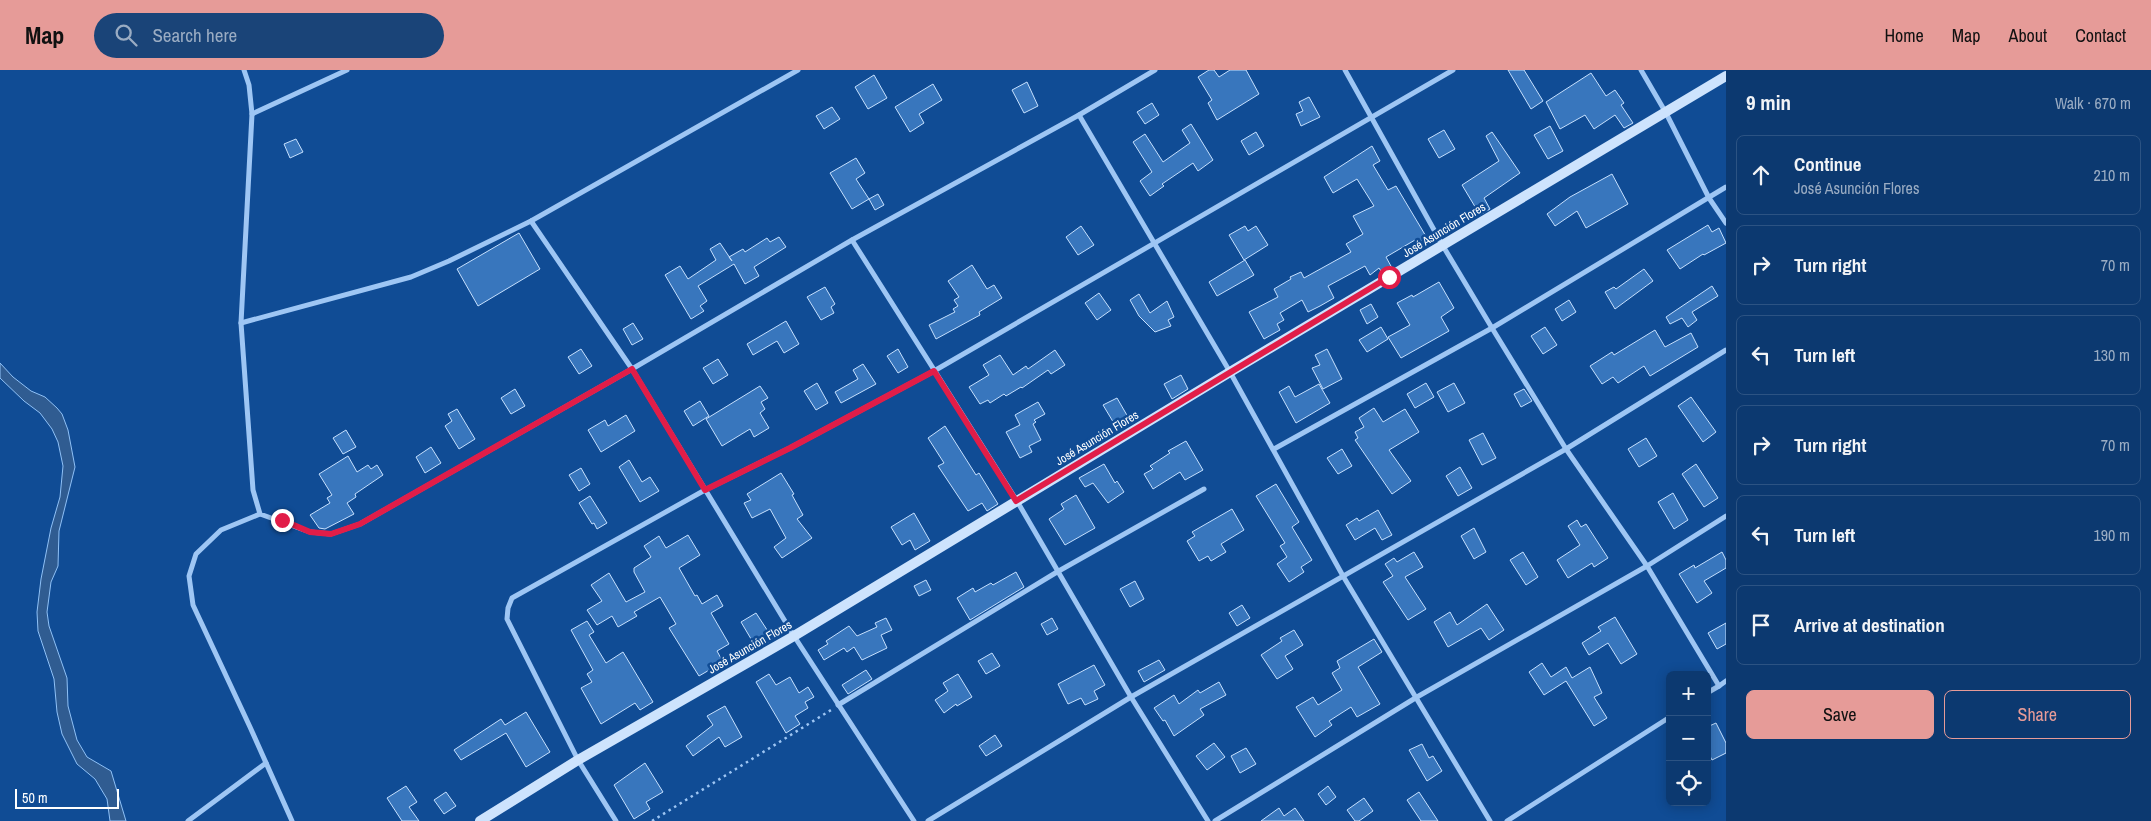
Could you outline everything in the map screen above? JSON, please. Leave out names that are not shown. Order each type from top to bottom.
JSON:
[{"type":"street","points":[[244,70],[249,85],[252,114],[241,323],[253,490],[260,514]]},
{"type":"street","points":[[252,114],[347,70]]},
{"type":"street","points":[[241,323],[411,277],[449,261],[531,221],[798,70]]},
{"type":"street","points":[[292,821],[193,606],[189,576],[196,554],[221,530],[260,514],[310,532],[331,534],[360,524],[632,369],[852,240],[1078,116],[1155,70]]},
{"type":"street","points":[[1345,70],[1443,246],[1492,328],[1566,449],[1647,566],[1719,686]]},
{"type":"street","points":[[616,821],[578,760],[507,619],[508,608],[512,598],[705,490],[790,448],[934,371],[1453,70]]},
{"type":"street","points":[[1641,70],[1666,113],[1709,198],[1726,223]]},
{"type":"street","name":"José Asunción Flores","points":[[480,821],[578,760],[794,636],[1230,372],[1726,76]]},
{"type":"street","points":[[1078,116],[1155,242],[1230,372],[1343,576],[1490,821]]},
{"type":"street","points":[[1274,449],[1492,328],[1726,188]]},
{"type":"street","points":[[531,221],[632,369],[794,636],[914,821]]},
{"type":"street","points":[[852,240],[1016,501],[1131,697],[1208,821]]},
{"type":"street","points":[[928,821],[1131,697],[1566,449],[1726,350]]},
{"type":"street","points":[[838,705],[1057,572],[1204,489]]},
{"type":"street","points":[[1215,821],[1417,697],[1647,566],[1726,516]]},
{"type":"street","points":[[1711,691],[1726,681]]},
{"type":"street","points":[[1506,821],[1666,720]]},
{"type":"street","points":[[188,821],[266,763]]},
{"type":"street","points":[[938,815],[942,821]]},
{"type":"path","points":[[652,821],[838,705]]},
{"type":"water","points":[[0,363],[13,377],[31,391],[45,397],[57,408],[62,414],[68,430],[75,467],[59,531],[58,566],[51,582],[47,612],[49,626],[67,678],[68,706],[77,740],[87,757],[111,771],[126,821],[110,821],[107,799],[95,779],[77,764],[62,734],[57,712],[54,679],[38,631],[37,612],[51,528],[60,497],[63,466],[58,442],[52,429],[40,413],[24,401],[0,378]]},
{"type":"building","points":[[1209,70],[1214,70],[1219,77],[1230,70],[1246,70],[1259,94],[1217,120],[1208,103],[1212,100],[1198,77]]},
{"type":"building","points":[[1508,70],[1524,70],[1543,101],[1531,109]]},
{"type":"building","points":[[1591,73],[1606,96],[1615,90],[1624,103],[1621,105],[1633,123],[1624,128],[1615,115],[1594,129],[1585,115],[1560,129],[1546,102]]},
{"type":"building","points":[[874,75],[887,98],[868,109],[855,87]]},
{"type":"building","points":[[1027,82],[1038,106],[1024,113],[1012,90]]},
{"type":"building","points":[[933,84],[942,100],[919,114],[924,123],[910,132],[895,107]]},
{"type":"building","points":[[1309,97],[1320,117],[1301,126],[1296,114],[1303,111],[1299,102]]},
{"type":"building","points":[[1152,103],[1159,115],[1145,124],[1137,112]]},
{"type":"building","points":[[832,107],[840,119],[824,129],[816,116]]},
{"type":"building","points":[[1191,124],[1213,160],[1198,171],[1193,163],[1162,184],[1164,186],[1150,196],[1140,181],[1152,172],[1133,142],[1145,134],[1163,162],[1190,143],[1182,130]]},
{"type":"building","points":[[1550,126],[1563,151],[1548,159],[1534,135]]},
{"type":"building","points":[[1444,130],[1455,149],[1439,158],[1428,139]]},
{"type":"building","points":[[1256,132],[1264,146],[1249,155],[1241,141]]},
{"type":"building","points":[[1492,132],[1520,173],[1484,198],[1490,209],[1480,215],[1462,185],[1499,161],[1486,136]]},
{"type":"building","points":[[296,139],[303,152],[290,158],[284,144]]},
{"type":"building","points":[[1372,146],[1380,161],[1373,165],[1388,190],[1396,186],[1427,238],[1417,244],[1415,240],[1386,257],[1392,268],[1382,273],[1379,268],[1370,275],[1365,266],[1328,286],[1334,298],[1320,306],[1308,312],[1302,300],[1280,313],[1284,320],[1277,324],[1280,330],[1264,339],[1249,312],[1278,297],[1274,289],[1291,279],[1290,277],[1301,272],[1304,278],[1351,252],[1346,244],[1363,234],[1353,216],[1374,206],[1357,179],[1333,193],[1324,177]]},
{"type":"building","points":[[856,158],[865,173],[856,179],[869,199],[852,209],[830,173]]},
{"type":"building","points":[[1612,174],[1628,204],[1586,228],[1577,211],[1555,226],[1547,214],[1570,197]]},
{"type":"building","points":[[878,194],[884,205],[875,210],[869,199]]},
{"type":"building","points":[[1708,225],[1712,232],[1719,228],[1726,243],[1703,254],[1680,269],[1667,250]]},
{"type":"building","points":[[1081,226],[1094,245],[1078,255],[1066,237]]},
{"type":"building","points":[[1245,226],[1248,231],[1256,226],[1268,245],[1244,260],[1229,235]]},
{"type":"building","points":[[519,233],[540,269],[478,306],[457,269]]},
{"type":"building","points":[[779,237],[786,247],[754,267],[759,276],[745,284],[734,264],[698,286],[707,301],[700,306],[704,311],[691,319],[665,275],[680,266],[688,279],[716,260],[710,249],[720,243],[729,257],[743,249],[745,252],[767,238],[770,242]]},
{"type":"building","points":[[1245,260],[1254,275],[1217,296],[1209,282]]},
{"type":"building","points":[[972,265],[987,289],[994,285],[1002,298],[979,312],[980,315],[936,339],[929,325],[955,312],[953,309],[958,306],[954,300],[959,297],[948,281]]},
{"type":"building","points":[[1644,269],[1653,281],[1615,309],[1605,292],[1614,287],[1616,289]]},
{"type":"building","points":[[1439,282],[1454,308],[1441,317],[1449,331],[1401,358],[1388,337],[1410,325],[1397,303],[1412,295],[1413,297]]},
{"type":"building","points":[[1712,286],[1718,296],[1692,312],[1697,320],[1688,327],[1682,318],[1670,324],[1666,317]]},
{"type":"building","points":[[825,287],[835,304],[831,307],[834,313],[821,320],[807,297]]},
{"type":"building","points":[[1099,293],[1111,310],[1097,320],[1085,303]]},
{"type":"building","points":[[1139,294],[1150,313],[1167,301],[1174,317],[1168,320],[1171,326],[1155,332],[1139,316],[1130,300]]},
{"type":"building","points":[[1569,300],[1576,312],[1562,321],[1555,309]]},
{"type":"building","points":[[1371,304],[1378,317],[1367,324],[1360,310]]},
{"type":"building","points":[[786,321],[799,344],[784,353],[777,341],[753,355],[747,344]]},
{"type":"building","points":[[633,323],[643,339],[632,345],[623,329]]},
{"type":"building","points":[[1381,327],[1388,339],[1367,352],[1359,340]]},
{"type":"building","points":[[1545,327],[1557,345],[1543,354],[1531,336]]},
{"type":"building","points":[[1655,330],[1665,347],[1691,333],[1698,347],[1650,376],[1644,366],[1618,383],[1613,377],[1602,384],[1590,366],[1612,352],[1614,355]]},
{"type":"building","points":[[581,349],[592,366],[579,374],[568,357]]},
{"type":"building","points":[[898,349],[908,367],[898,373],[887,356]]},
{"type":"building","points":[[1327,349],[1342,379],[1323,389],[1312,368],[1320,365],[1315,355]]},
{"type":"building","points":[[1055,350],[1065,365],[1051,374],[1048,370],[1022,388],[1006,396],[1004,394],[990,403],[988,400],[980,404],[969,387],[989,375],[983,365],[1000,355],[1013,375],[1026,366],[1028,369]]},
{"type":"building","points":[[718,359],[728,375],[713,384],[703,368]]},
{"type":"building","points":[[863,364],[876,384],[841,403],[835,392],[858,379],[853,370]]},
{"type":"building","points":[[1181,375],[1188,389],[1172,399],[1164,384]]},
{"type":"building","points":[[817,383],[828,403],[816,410],[804,391]]},
{"type":"building","points":[[1426,383],[1434,397],[1415,408],[1407,394]]},
{"type":"building","points":[[1454,383],[1465,403],[1448,412],[1437,392]]},
{"type":"building","points":[[1319,384],[1330,403],[1296,423],[1279,392],[1289,386],[1295,397]]},
{"type":"building","points":[[760,386],[768,398],[761,402],[765,409],[760,413],[769,428],[754,437],[750,429],[722,446],[706,419]]},
{"type":"building","points":[[515,389],[525,406],[511,414],[501,398]]},
{"type":"building","points":[[1524,389],[1532,401],[1521,407],[1514,394]]},
{"type":"building","points":[[1691,397],[1716,432],[1703,442],[1678,406]]},
{"type":"building","points":[[1117,398],[1128,417],[1115,425],[1103,405]]},
{"type":"building","points":[[700,401],[709,416],[693,426],[684,411]]},
{"type":"building","points":[[1038,402],[1045,414],[1034,420],[1036,422],[1033,424],[1041,440],[1029,446],[1032,452],[1020,458],[1006,432],[1020,425],[1015,415]]},
{"type":"building","points":[[1374,408],[1383,422],[1405,409],[1419,432],[1389,450],[1411,481],[1392,494],[1355,440],[1358,438],[1355,432],[1364,427],[1359,418]]},
{"type":"building","points":[[457,409],[475,439],[459,449],[445,426],[452,421],[448,414]]},
{"type":"building","points":[[626,415],[635,431],[601,452],[588,430],[605,420],[608,426]]},
{"type":"building","points":[[945,426],[976,475],[979,473],[998,504],[987,511],[982,503],[968,511],[938,466],[944,463],[928,438]]},
{"type":"building","points":[[346,430],[356,447],[343,454],[333,438]]},
{"type":"building","points":[[1483,433],[1496,458],[1482,465],[1469,440]]},
{"type":"building","points":[[1646,438],[1657,456],[1639,467],[1628,449]]},
{"type":"building","points":[[1186,441],[1203,470],[1185,480],[1180,472],[1153,489],[1144,474],[1153,469],[1150,466],[1170,453],[1168,451]]},
{"type":"building","points":[[431,447],[441,463],[425,473],[416,457]]},
{"type":"building","points":[[1342,449],[1352,466],[1338,474],[1327,458]]},
{"type":"building","points":[[348,456],[357,472],[368,465],[371,469],[377,465],[383,475],[355,494],[356,497],[347,503],[354,514],[325,529],[319,528],[310,515],[330,503],[327,498],[332,495],[319,474]]},
{"type":"building","points":[[629,460],[642,482],[650,477],[659,491],[640,502],[619,467]]},
{"type":"building","points":[[1104,464],[1115,483],[1117,481],[1124,492],[1108,503],[1093,483],[1085,487],[1079,478]]},
{"type":"building","points":[[1696,464],[1718,498],[1704,507],[1682,474]]},
{"type":"building","points":[[1460,467],[1472,488],[1458,496],[1446,476]]},
{"type":"building","points":[[581,468],[590,484],[579,491],[569,475]]},
{"type":"building","points":[[781,473],[794,494],[792,495],[803,515],[797,519],[812,538],[782,558],[774,547],[786,538],[770,509],[752,518],[744,503],[751,500],[747,494]]},
{"type":"building","points":[[1276,484],[1299,522],[1292,527],[1312,560],[1301,567],[1304,572],[1289,582],[1277,564],[1287,557],[1280,546],[1285,543],[1256,496]]},
{"type":"building","points":[[1673,493],[1688,520],[1674,529],[1658,502]]},
{"type":"building","points":[[1076,495],[1095,528],[1065,545],[1049,519],[1064,509],[1061,504]]},
{"type":"building","points":[[590,496],[607,523],[597,529],[579,503]]},
{"type":"building","points":[[1232,509],[1244,530],[1221,544],[1226,552],[1211,561],[1208,556],[1199,561],[1187,541],[1195,536],[1192,532]]},
{"type":"building","points":[[1378,510],[1392,535],[1382,540],[1375,528],[1355,540],[1346,525],[1357,518],[1359,521]]},
{"type":"building","points":[[914,513],[930,541],[915,550],[910,540],[902,545],[891,527]]},
{"type":"building","points":[[1577,520],[1581,527],[1586,524],[1608,558],[1594,567],[1592,563],[1568,578],[1557,560],[1580,545],[1568,526]]},
{"type":"building","points":[[1474,528],[1486,552],[1474,559],[1461,536]]},
{"type":"building","points":[[688,535],[700,555],[679,568],[695,596],[697,595],[702,604],[717,595],[723,606],[711,613],[729,644],[717,651],[723,662],[699,676],[669,628],[676,624],[660,597],[634,612],[637,616],[618,627],[612,616],[597,625],[587,610],[602,601],[591,585],[609,573],[626,602],[645,592],[634,572],[634,568],[651,557],[644,546],[659,536],[666,548]]},
{"type":"building","points":[[1414,552],[1423,567],[1405,577],[1426,609],[1408,620],[1383,582],[1393,576],[1385,564],[1394,558],[1397,562]]},
{"type":"building","points":[[1523,552],[1538,577],[1526,585],[1510,560]]},
{"type":"building","points":[[1722,552],[1726,560],[1726,568],[1704,581],[1712,593],[1697,603],[1679,574],[1694,565],[1695,568]]},
{"type":"building","points":[[1016,572],[1024,587],[970,620],[957,598],[973,588],[975,592],[991,583],[993,585]]},
{"type":"building","points":[[926,580],[931,590],[919,596],[914,586]]},
{"type":"building","points":[[1135,581],[1144,599],[1130,607],[1120,589]]},
{"type":"building","points":[[1487,604],[1504,630],[1489,640],[1481,628],[1448,647],[1434,622],[1450,612],[1457,625]]},
{"type":"building","points":[[1242,605],[1250,618],[1237,626],[1229,613]]},
{"type":"building","points":[[756,613],[773,639],[757,649],[741,622]]},
{"type":"building","points":[[1615,617],[1637,654],[1621,664],[1608,643],[1589,655],[1582,643],[1601,631],[1598,627]]},
{"type":"building","points":[[886,618],[892,630],[881,635],[887,648],[862,660],[854,647],[847,652],[844,648],[824,660],[818,650],[828,644],[826,641],[849,626],[857,636],[877,627],[875,623]]},
{"type":"building","points":[[1052,618],[1058,629],[1047,635],[1041,624]]},
{"type":"building","points":[[587,621],[594,632],[589,635],[606,663],[623,652],[653,702],[640,710],[635,703],[601,724],[581,688],[592,682],[587,674],[593,670],[571,630]]},
{"type":"building","points":[[1726,623],[1726,644],[1717,649],[1708,633]]},
{"type":"building","points":[[1294,630],[1303,645],[1285,656],[1293,669],[1277,679],[1261,655],[1282,641],[1280,638]]},
{"type":"building","points":[[1374,639],[1382,652],[1358,667],[1380,704],[1357,717],[1351,707],[1329,721],[1332,725],[1315,737],[1296,707],[1313,697],[1318,705],[1342,690],[1332,673],[1340,668],[1337,661]]},
{"type":"building","points":[[992,653],[1000,666],[986,674],[978,661]]},
{"type":"building","points":[[1159,660],[1165,670],[1144,682],[1138,671]]},
{"type":"building","points":[[1542,663],[1551,677],[1566,667],[1572,678],[1590,667],[1602,693],[1594,697],[1607,718],[1594,726],[1566,681],[1544,695],[1529,672]]},
{"type":"building","points":[[1094,665],[1105,685],[1094,691],[1098,699],[1085,705],[1081,698],[1068,704],[1058,684]]},
{"type":"building","points":[[866,670],[872,679],[848,694],[842,685]]},
{"type":"building","points":[[769,674],[776,685],[790,677],[799,693],[808,687],[814,697],[805,702],[808,708],[795,716],[800,724],[786,733],[756,682]]},
{"type":"building","points":[[958,674],[972,697],[957,706],[956,704],[944,713],[935,700],[948,691],[943,683]]},
{"type":"building","points":[[1219,682],[1226,695],[1200,709],[1204,715],[1174,736],[1165,720],[1163,721],[1154,708],[1174,695],[1179,704],[1198,690],[1200,693]]},
{"type":"building","points":[[725,706],[742,737],[725,747],[719,737],[693,756],[686,746],[713,725],[707,716]]},
{"type":"building","points":[[526,712],[550,752],[526,767],[506,733],[461,760],[454,750],[501,719],[505,725]]},
{"type":"building","points":[[1716,723],[1726,743],[1726,753],[1712,760],[1711,758],[1711,725]]},
{"type":"building","points":[[995,735],[1002,746],[986,756],[979,746]]},
{"type":"building","points":[[1214,743],[1225,757],[1207,770],[1196,756]]},
{"type":"building","points":[[1422,744],[1429,758],[1433,756],[1442,771],[1427,781],[1409,750]]},
{"type":"building","points":[[1246,748],[1256,764],[1240,773],[1231,756]]},
{"type":"building","points":[[645,763],[663,792],[646,802],[650,809],[634,819],[614,785]]},
{"type":"building","points":[[406,786],[417,802],[409,807],[419,821],[402,821],[387,798]]},
{"type":"building","points":[[1328,786],[1336,797],[1326,805],[1318,794]]},
{"type":"building","points":[[446,792],[456,806],[444,814],[434,800]]},
{"type":"building","points":[[1419,792],[1438,821],[1421,821],[1407,800]]},
{"type":"building","points":[[1364,798],[1373,811],[1359,821],[1355,821],[1347,810]]},
{"type":"building","points":[[1279,808],[1284,816],[1295,808],[1304,821],[1261,821]]},
{"type":"route","points":[[282,520],[310,532],[331,534],[360,524],[632,369],[705,490],[790,448],[934,371],[1016,501],[1389,277]]}]
